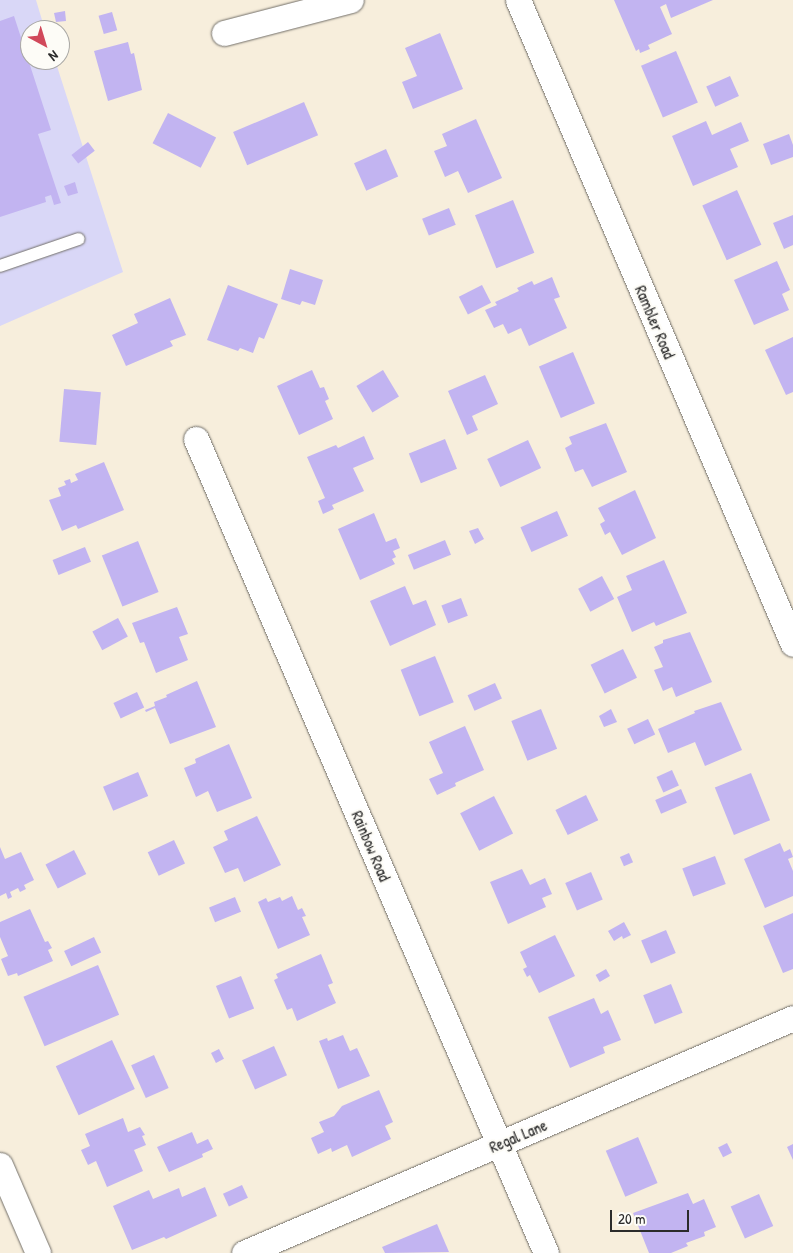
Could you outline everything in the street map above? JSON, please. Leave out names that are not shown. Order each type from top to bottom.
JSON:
[{"type":"street","points":[[224,33],[351,0]]},
{"type":"street","name":"Rambler Road","points":[[518,0],[793,644]]},
{"type":"street","name":"Rainbow Road","points":[[196,440],[546,1253]]},
{"type":"street","name":"Regal Lane","points":[[244,1253],[793,1018]]},
{"type":"street","points":[[0,1165],[38,1253]]},
{"type":"lane","points":[[0,266],[79,239]]},
{"type":"shaded area","points":[[0,0],[36,0],[42,20],[20,20],[20,70],[58,70],[123,272],[0,326]]},
{"type":"building","points":[[614,0],[713,0],[671,18],[666,4],[660,7],[672,34],[648,45],[650,49],[640,53],[639,49],[636,51]]},
{"type":"building","points":[[65,11],[66,20],[56,20],[54,13]]},
{"type":"building","points":[[112,12],[117,30],[104,34],[99,16]]},
{"type":"building","points":[[14,16],[20,34],[20,70],[32,70],[51,130],[38,134],[61,203],[54,205],[51,195],[45,197],[46,202],[0,217],[0,21]]},
{"type":"building","points":[[440,33],[463,89],[413,109],[402,82],[417,76],[405,48]]},
{"type":"building","points":[[128,42],[131,54],[134,53],[142,90],[108,101],[94,51]]},
{"type":"building","points":[[676,51],[698,103],[663,117],[641,66]]},
{"type":"building","points":[[730,76],[739,96],[715,107],[706,87]]},
{"type":"building","points":[[304,102],[318,135],[247,165],[233,132]]},
{"type":"building","points":[[168,113],[216,138],[201,168],[153,143]]},
{"type":"building","points":[[476,119],[502,178],[468,193],[458,171],[445,177],[434,151],[447,146],[442,134]]},
{"type":"building","points":[[706,121],[712,135],[741,122],[749,141],[730,149],[738,167],[693,186],[672,136]]},
{"type":"building","points":[[789,134],[793,145],[793,157],[771,165],[763,144]]},
{"type":"building","points":[[88,142],[95,151],[78,164],[71,155]]},
{"type":"building","points":[[386,149],[398,176],[366,191],[354,163]]},
{"type":"building","points":[[75,182],[78,193],[68,196],[64,186]]},
{"type":"building","points":[[737,190],[761,245],[727,260],[702,205]]},
{"type":"building","points":[[513,200],[534,253],[496,268],[475,215]]},
{"type":"building","points":[[449,208],[456,225],[429,236],[422,219]]},
{"type":"building","points":[[793,215],[793,245],[784,249],[773,223]]},
{"type":"building","points":[[777,261],[790,290],[782,294],[789,310],[754,325],[734,280]]},
{"type":"building","points":[[290,269],[323,280],[315,305],[302,301],[300,305],[281,299]]},
{"type":"building","points":[[552,277],[560,297],[554,299],[567,328],[529,346],[521,328],[508,334],[503,324],[494,328],[485,310],[497,305],[495,302],[519,291],[517,288],[532,281],[534,285]]},
{"type":"building","points":[[228,285],[278,304],[264,339],[259,337],[253,353],[240,348],[238,351],[207,340]]},
{"type":"building","points":[[482,285],[491,303],[468,315],[459,297]]},
{"type":"building","points":[[170,298],[186,335],[170,341],[173,346],[126,366],[112,335],[138,323],[134,314]]},
{"type":"building","points":[[793,337],[793,392],[786,395],[765,350]]},
{"type":"building","points":[[573,352],[595,404],[561,418],[539,366]]},
{"type":"building","points":[[312,370],[320,388],[324,387],[329,399],[325,401],[333,419],[299,435],[277,386]]},
{"type":"building","points":[[383,370],[399,397],[372,413],[356,386]]},
{"type":"building","points":[[485,375],[498,404],[472,416],[478,430],[467,435],[448,391]]},
{"type":"building","points":[[64,389],[101,392],[96,445],[59,442]]},
{"type":"building","points":[[606,423],[627,472],[592,487],[583,469],[575,472],[565,448],[572,444],[569,437]]},
{"type":"building","points":[[364,436],[374,459],[353,468],[364,491],[332,505],[334,509],[323,514],[318,501],[325,498],[307,457],[336,445],[338,448]]},
{"type":"building","points":[[445,439],[457,469],[421,483],[409,454]]},
{"type":"building","points":[[528,440],[541,468],[500,487],[487,459]]},
{"type":"building","points":[[104,462],[124,510],[78,529],[76,525],[62,531],[49,500],[61,496],[58,488],[66,485],[64,481],[70,479],[71,483],[78,480],[75,474]]},
{"type":"building","points":[[635,490],[656,538],[622,555],[610,532],[605,535],[600,524],[605,521],[598,508]]},
{"type":"building","points":[[557,511],[568,536],[531,552],[520,527]]},
{"type":"building","points":[[374,513],[386,542],[396,538],[400,548],[393,551],[396,557],[392,559],[395,564],[360,580],[338,529]]},
{"type":"building","points":[[478,528],[484,539],[475,544],[469,531]]},
{"type":"building","points":[[445,540],[451,555],[414,570],[408,555]]},
{"type":"building","points":[[138,541],[159,592],[122,607],[102,556]]},
{"type":"building","points":[[85,547],[91,562],[59,575],[53,560]]},
{"type":"building","points":[[664,560],[687,613],[656,626],[654,622],[632,632],[617,597],[632,590],[626,576]]},
{"type":"building","points":[[602,576],[614,599],[590,612],[578,589]]},
{"type":"building","points":[[405,586],[413,605],[426,600],[436,625],[390,646],[370,601]]},
{"type":"building","points":[[461,598],[468,616],[448,623],[441,606]]},
{"type":"building","points":[[177,607],[188,634],[179,637],[188,660],[156,673],[144,642],[140,643],[132,623]]},
{"type":"building","points":[[118,618],[128,637],[102,650],[92,632]]},
{"type":"building","points":[[690,632],[712,682],[676,697],[672,687],[663,691],[654,670],[663,667],[654,647],[663,643],[663,640]]},
{"type":"building","points":[[623,649],[637,678],[605,694],[591,665]]},
{"type":"building","points":[[435,656],[454,702],[419,716],[401,670]]},
{"type":"building","points":[[197,681],[216,727],[170,744],[155,708],[146,712],[145,710],[155,706],[154,702],[167,697],[166,695]]},
{"type":"building","points":[[495,683],[502,699],[475,711],[468,695]]},
{"type":"building","points":[[137,692],[144,707],[121,718],[113,703]]},
{"type":"building","points":[[721,702],[742,750],[705,766],[695,742],[668,753],[658,729],[695,713],[694,711]]},
{"type":"building","points":[[541,709],[557,749],[527,761],[511,721]]},
{"type":"building","points":[[611,709],[617,722],[604,727],[599,716]]},
{"type":"building","points":[[648,719],[655,734],[634,744],[627,729]]},
{"type":"building","points":[[465,726],[484,770],[455,783],[456,786],[437,795],[429,779],[443,773],[429,742]]},
{"type":"building","points":[[229,744],[252,798],[217,812],[208,791],[196,797],[184,768],[196,763],[195,759]]},
{"type":"building","points":[[672,770],[679,786],[663,792],[656,777]]},
{"type":"building","points":[[138,772],[148,796],[113,811],[103,787]]},
{"type":"building","points":[[751,773],[770,820],[734,835],[715,788]]},
{"type":"building","points":[[681,789],[687,803],[661,814],[655,800]]},
{"type":"building","points":[[586,795],[598,820],[568,835],[555,810]]},
{"type":"building","points":[[494,796],[513,833],[479,851],[460,813]]},
{"type":"building","points":[[257,816],[281,865],[244,882],[238,868],[225,873],[213,847],[228,840],[224,831]]},
{"type":"building","points":[[174,840],[185,864],[159,876],[148,852]]},
{"type":"building","points":[[780,843],[784,852],[790,849],[793,857],[788,859],[793,871],[793,896],[765,908],[744,859]]},
{"type":"building","points":[[0,847],[5,859],[21,852],[34,880],[24,885],[26,889],[20,892],[18,888],[10,892],[12,897],[8,899],[6,893],[0,896]]},
{"type":"building","points":[[74,850],[86,874],[58,889],[45,865]]},
{"type":"building","points":[[629,853],[633,862],[624,866],[620,857]]},
{"type":"building","points":[[715,856],[726,884],[693,897],[682,869]]},
{"type":"building","points":[[522,869],[530,885],[545,878],[552,894],[542,898],[546,907],[508,924],[490,882]]},
{"type":"building","points":[[591,872],[603,900],[577,911],[565,883]]},
{"type":"building","points":[[292,896],[298,910],[302,908],[306,916],[302,917],[310,935],[278,949],[258,902],[266,898],[268,902],[280,897],[282,901]]},
{"type":"building","points":[[235,897],[241,912],[215,922],[209,907]]},
{"type":"building","points":[[30,909],[45,942],[48,941],[52,948],[48,950],[53,961],[18,976],[17,973],[8,976],[1,959],[8,956],[0,937],[0,922]]},
{"type":"building","points":[[793,913],[793,969],[783,973],[763,926]]},
{"type":"building","points":[[624,922],[631,935],[623,939],[622,936],[614,941],[608,931]]},
{"type":"building","points":[[666,930],[676,953],[651,964],[641,941]]},
{"type":"building","points":[[555,935],[575,976],[539,993],[530,975],[527,977],[523,969],[527,967],[520,952]]},
{"type":"building","points":[[94,937],[101,952],[71,966],[64,951]]},
{"type":"building","points":[[321,954],[333,983],[328,985],[336,1003],[297,1021],[292,1008],[287,1010],[274,980],[278,978],[276,974]]},
{"type":"building","points":[[98,965],[119,1015],[45,1046],[23,997]]},
{"type":"building","points":[[606,969],[610,976],[600,982],[596,975]]},
{"type":"building","points":[[241,976],[254,1008],[229,1019],[216,986]]},
{"type":"building","points":[[671,984],[683,1013],[655,1024],[643,995]]},
{"type":"building","points":[[594,998],[601,1014],[608,1010],[621,1040],[603,1047],[605,1053],[570,1068],[548,1017]]},
{"type":"building","points":[[343,1035],[350,1051],[357,1048],[370,1076],[338,1089],[319,1041],[327,1038],[328,1041]]},
{"type":"building","points":[[112,1040],[135,1089],[79,1115],[56,1066]]},
{"type":"building","points":[[274,1046],[287,1075],[255,1089],[242,1060]]},
{"type":"building","points":[[219,1049],[224,1059],[216,1063],[211,1053]]},
{"type":"building","points":[[154,1055],[169,1088],[146,1098],[131,1065]]},
{"type":"building","points":[[379,1090],[393,1122],[385,1126],[391,1139],[352,1157],[347,1145],[332,1152],[331,1148],[318,1154],[311,1138],[324,1132],[319,1122],[334,1116],[342,1106]]},
{"type":"building","points":[[123,1118],[128,1132],[140,1127],[145,1135],[142,1136],[146,1145],[134,1150],[143,1171],[107,1187],[96,1161],[88,1165],[81,1150],[90,1146],[85,1134]]},
{"type":"building","points":[[192,1132],[197,1144],[208,1139],[213,1149],[202,1154],[203,1157],[169,1172],[157,1147]]},
{"type":"building","points":[[638,1137],[658,1183],[625,1197],[606,1151]]},
{"type":"building","points":[[727,1143],[732,1153],[723,1157],[718,1148]]},
{"type":"building","points":[[793,1144],[793,1160],[787,1147]]},
{"type":"building","points":[[242,1185],[248,1198],[229,1207],[223,1194]]},
{"type":"building","points":[[205,1187],[217,1216],[166,1239],[164,1237],[132,1250],[113,1206],[149,1190],[153,1199],[179,1188],[182,1197]]},
{"type":"building","points":[[688,1193],[693,1204],[704,1199],[716,1227],[704,1232],[705,1236],[686,1243],[688,1246],[671,1253],[649,1253],[633,1213]]},
{"type":"building","points":[[759,1194],[773,1226],[745,1239],[731,1207]]},
{"type":"building","points":[[437,1224],[449,1252],[385,1253],[382,1247]]}]
